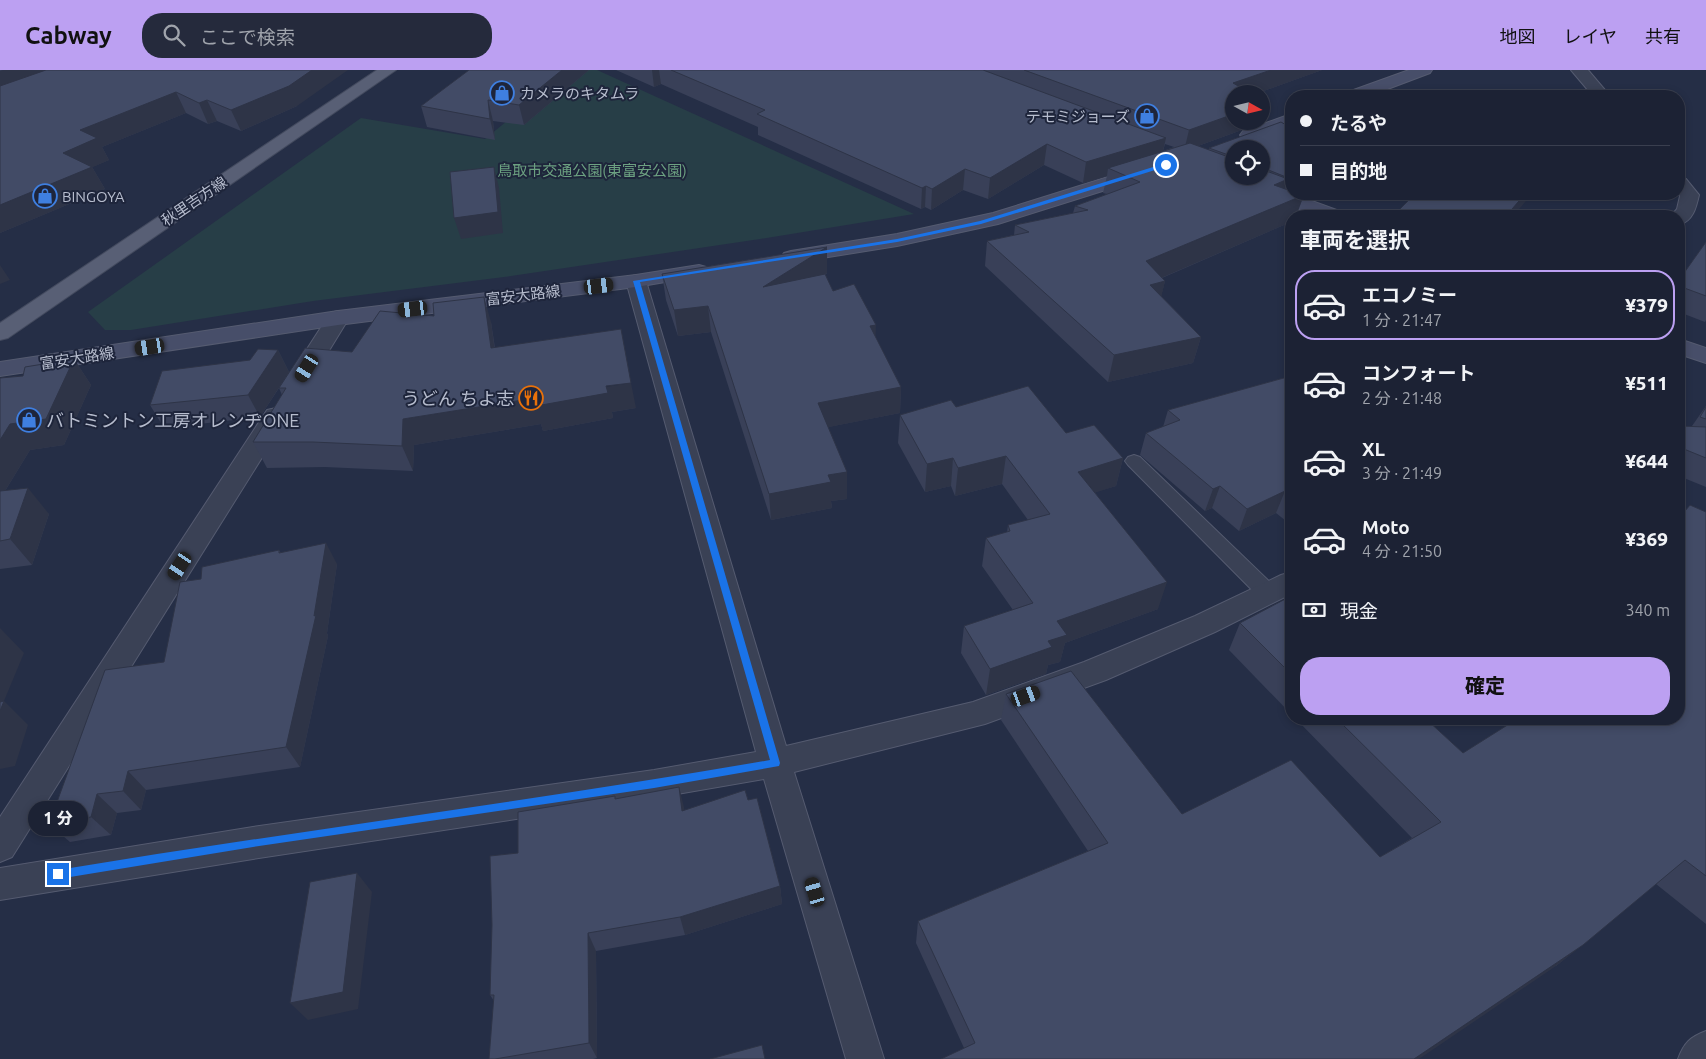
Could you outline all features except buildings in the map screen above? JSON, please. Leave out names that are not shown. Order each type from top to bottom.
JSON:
[{"type":"main road","name":"秋里吉方線","points":[[0,333],[388,70]]},
{"type":"street","points":[[1370,90],[1424,70]]},
{"type":"street","points":[[1579,70],[1597,90]]},
{"type":"street","points":[[1237,140],[1285,122]]},
{"type":"street","points":[[772,260],[897,240],[998,218],[1157,168]]},
{"type":"street","points":[[1252,185],[1285,197]]},
{"type":"street","points":[[1685,190],[1690,195],[1685,211]]},
{"type":"street","points":[[1292,200],[1319,210]]},
{"type":"street","name":"富安大路線","points":[[0,369],[338,318],[636,281],[714,269]]},
{"type":"street","points":[[636,281],[775,763],[866,1059]]},
{"type":"street","points":[[0,846],[338,318]]},
{"type":"street","points":[[1685,348],[1706,356]]},
{"type":"street","points":[[0,884],[253,843],[654,784],[775,763],[974,715],[1095,671],[1205,624],[1280,587]]},
{"type":"street","points":[[1697,1059],[1706,1050]]},
{"type":"lane","points":[[1134,461],[1280,587]]},
{"type":"green space","name":"鳥取市交通公園(東富安公園)","points":[[569,70],[597,70],[914,214],[511,276],[313,301],[131,330],[105,330],[88,312],[361,118],[485,139]]},
{"type":"place","name":"カメラのキタムラ","points":[[502,93]]},
{"type":"place","name":"テモミジョーズ","points":[[1147,116]]},
{"type":"place","name":"BINGOYA","points":[[45,196]]},
{"type":"place","name":"うどん ちよ志","points":[[531,398]]},
{"type":"place","name":"バトミントン工房オレンヂONE","points":[[29,420]]},
{"type":"route","points":[[58,874],[253,843],[654,784],[775,763],[636,281],[897,240],[981,222],[1166,165]]}]
